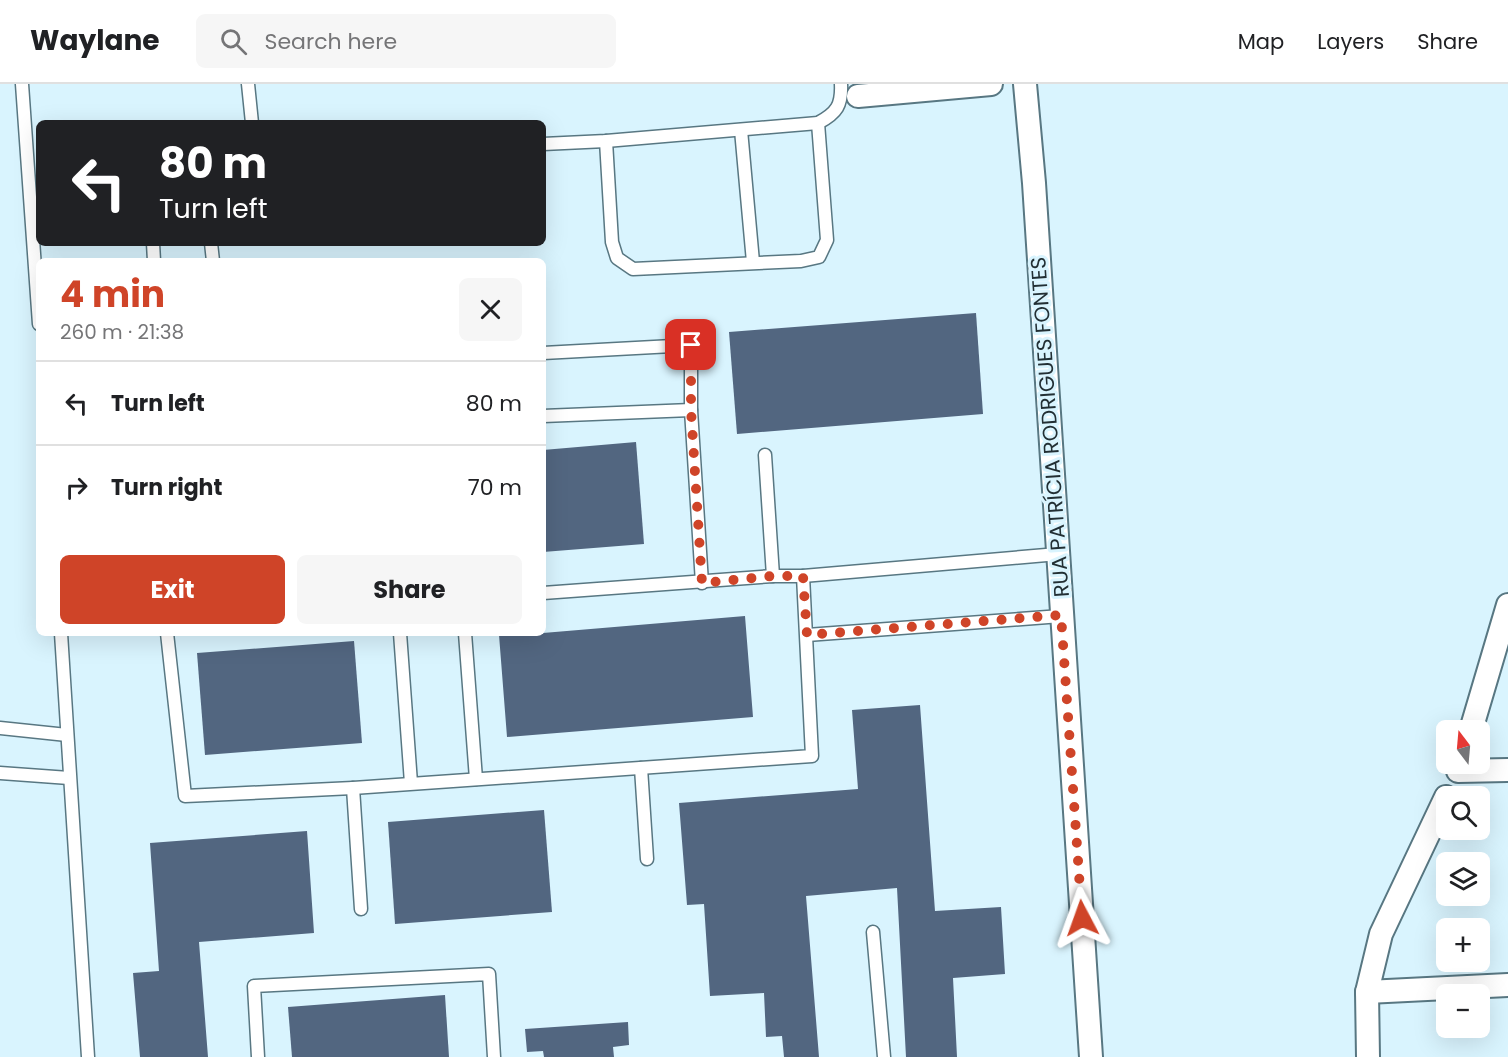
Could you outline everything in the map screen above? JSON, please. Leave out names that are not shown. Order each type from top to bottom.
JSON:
[{"type":"street","points":[[847,92],[991,84]]},
{"type":"street","name":"RUA PATRÍCIA RODRIGUES FONTES","points":[[1025,84],[1034,183],[1091,1057]]},
{"type":"street","points":[[1474,720],[1508,605]]},
{"type":"street","points":[[1490,769],[1508,770]]},
{"type":"street","points":[[1368,1057],[1367,992],[1381,934],[1436,818]]},
{"type":"street","points":[[1367,992],[1508,985]]},
{"type":"lane","points":[[22,84],[36,282]]},
{"type":"lane","points":[[248,84],[252,120]]},
{"type":"lane","points":[[546,144],[818,123],[834,115],[847,92]]},
{"type":"lane","points":[[606,141],[612,242],[617,258],[633,268],[801,261],[819,257],[827,240],[818,123]]},
{"type":"lane","points":[[741,130],[753,262]]},
{"type":"lane","points":[[546,353],[691,345],[691,410],[702,583]]},
{"type":"lane","points":[[546,416],[691,410]]},
{"type":"lane","points":[[765,455],[773,576]]},
{"type":"lane","points":[[546,593],[773,576],[803,576],[1058,554]]},
{"type":"lane","points":[[167,636],[185,796],[353,788],[812,756],[803,576]]},
{"type":"lane","points":[[807,635],[1061,615]]},
{"type":"lane","points":[[61,636],[88,1057]]},
{"type":"lane","points":[[400,636],[411,783]]},
{"type":"lane","points":[[465,636],[476,779]]},
{"type":"lane","points":[[0,728],[67,735]]},
{"type":"lane","points":[[641,768],[647,859]]},
{"type":"lane","points":[[0,773],[69,778]]},
{"type":"lane","points":[[353,788],[361,909]]},
{"type":"lane","points":[[873,933],[884,1057]]},
{"type":"lane","points":[[258,1057],[254,986],[489,974],[494,1057]]},
{"type":"building","points":[[976,313],[983,414],[737,434],[729,332]]},
{"type":"building","points":[[636,442],[644,544],[546,552],[546,450]]},
{"type":"building","points":[[745,616],[753,717],[507,737],[499,636],[546,636],[546,633]]},
{"type":"building","points":[[354,641],[362,743],[205,755],[197,653]]},
{"type":"building","points":[[920,705],[935,911],[1001,907],[1005,974],[953,978],[957,1057],[906,1057],[897,888],[806,896],[819,1057],[784,1057],[782,1036],[766,1037],[764,993],[710,996],[704,904],[687,905],[679,803],[858,789],[852,710]]},
{"type":"building","points":[[544,810],[552,912],[395,924],[388,822]]},
{"type":"building","points":[[307,831],[314,933],[199,942],[208,1057],[140,1057],[133,973],[159,971],[150,843]]},
{"type":"building","points":[[445,995],[449,1057],[292,1057],[288,1007]]},
{"type":"building","points":[[628,1022],[629,1045],[613,1047],[614,1057],[544,1057],[543,1051],[527,1052],[525,1029]]},
{"type":"route","points":[[691,345],[691,410],[702,583],[773,576],[803,576],[807,635],[1061,615],[1082,918]]}]
